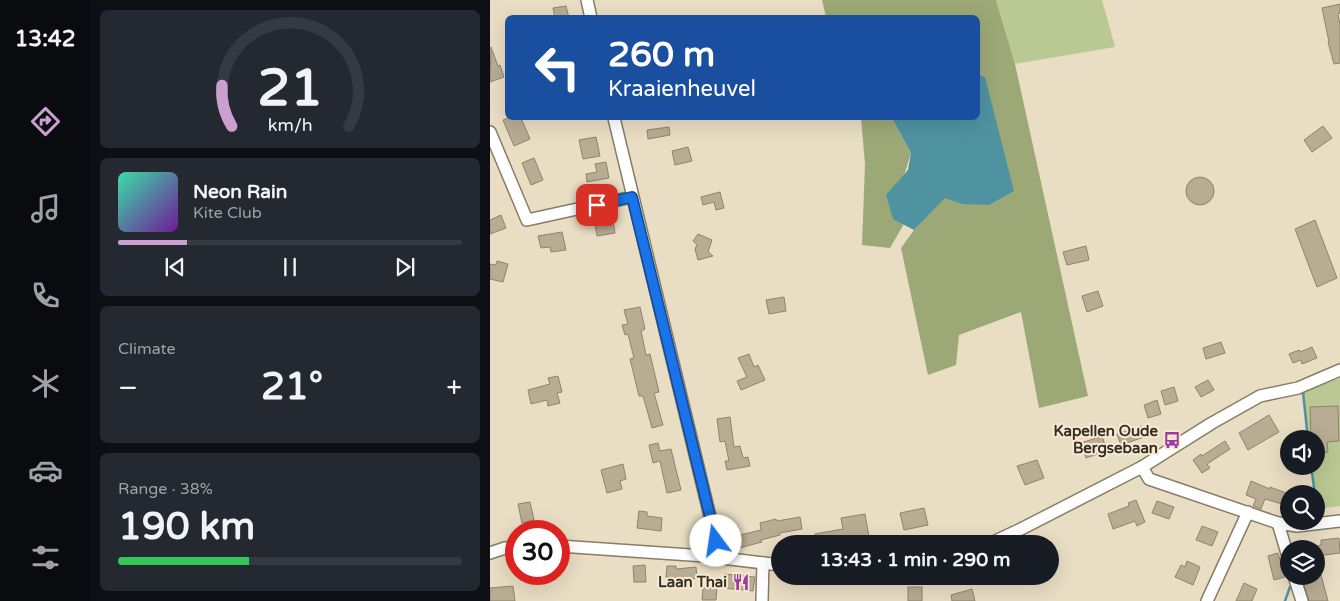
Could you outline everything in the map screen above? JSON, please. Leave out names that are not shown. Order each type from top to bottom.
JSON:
[{"type":"street","points":[[587,0],[590,15]]},
{"type":"street","points":[[614,120],[720,558]]},
{"type":"street","points":[[490,132],[527,220],[632,197]]},
{"type":"street","points":[[1008,535],[1142,467],[1212,423],[1260,396],[1298,388],[1340,370]]},
{"type":"street","points":[[1142,467],[1149,479],[1278,523],[1297,526],[1340,521]]},
{"type":"street","points":[[1207,601],[1248,512]]},
{"type":"street","points":[[1278,523],[1283,540]]},
{"type":"street","points":[[570,547],[720,558],[771,564]]},
{"type":"street","points":[[490,553],[505,548]]},
{"type":"street","points":[[762,601],[763,563]]},
{"type":"street","points":[[1297,585],[1302,601]]},
{"type":"green space","points":[[822,0],[996,0],[1015,64],[1088,396],[1039,408],[1021,312],[959,335],[956,365],[928,375],[901,248],[914,230],[945,197],[962,204],[977,120],[980,120],[980,105],[985,77],[980,75],[980,15],[826,15]]},
{"type":"green space","points":[[996,0],[1102,0],[1115,47],[1015,64]]},
{"type":"green space","points":[[861,120],[893,120],[911,153],[899,192],[905,222],[890,248],[862,245],[865,164]]},
{"type":"green space","points":[[1340,378],[1340,506],[1325,508],[1325,485],[1314,485],[1312,475],[1325,475],[1325,430],[1307,430],[1303,392]]},
{"type":"water","points":[[980,75],[985,77],[1014,191],[989,205],[962,204],[945,198],[914,230],[893,219],[886,195],[908,170],[911,153],[893,120],[980,120]]},
{"type":"building","points":[[1340,4],[1340,13],[1338,14],[1340,25],[1340,63],[1334,64],[1322,8]]},
{"type":"building","points":[[566,6],[568,15],[554,15],[553,8]]},
{"type":"building","points":[[491,47],[504,77],[490,82]]},
{"type":"building","points":[[503,120],[522,120],[530,139],[514,146]]},
{"type":"building","points":[[1323,126],[1332,138],[1312,152],[1304,140]]},
{"type":"building","points":[[669,127],[670,135],[648,139],[647,130]]},
{"type":"building","points":[[596,137],[600,156],[583,159],[579,140]]},
{"type":"building","points":[[688,147],[692,161],[675,165],[672,151]]},
{"type":"building","points":[[534,158],[543,180],[531,185],[522,163]]},
{"type":"building","points":[[606,162],[609,178],[587,182],[586,174],[597,172],[595,164]]},
{"type":"building","points":[[1200,177],[1210,181],[1214,191],[1210,201],[1200,205],[1190,201],[1186,191],[1190,181]]},
{"type":"building","points":[[720,192],[724,208],[716,210],[714,202],[703,205],[701,197]]},
{"type":"building","points":[[501,215],[506,228],[490,234],[490,220]]},
{"type":"building","points":[[1315,220],[1337,278],[1317,287],[1295,229]]},
{"type":"building","points":[[613,221],[615,233],[597,236],[595,224]]},
{"type":"building","points":[[562,232],[566,250],[551,252],[550,247],[541,248],[538,236]]},
{"type":"building","points":[[698,234],[712,240],[708,252],[713,256],[698,260],[695,249],[697,245],[693,241]]},
{"type":"building","points":[[1086,246],[1089,260],[1067,265],[1063,252]]},
{"type":"building","points":[[497,261],[508,264],[503,282],[490,279],[490,264],[496,265]]},
{"type":"building","points":[[1098,291],[1103,306],[1087,312],[1082,296]]},
{"type":"building","points":[[784,297],[786,311],[769,314],[766,300]]},
{"type":"building","points":[[640,307],[645,329],[641,331],[646,355],[650,354],[659,392],[654,393],[663,425],[652,428],[643,396],[639,396],[630,359],[634,358],[628,334],[625,335],[622,325],[628,324],[624,310]]},
{"type":"building","points":[[1221,342],[1225,353],[1206,359],[1203,348]]},
{"type":"building","points":[[1312,347],[1317,358],[1302,364],[1301,360],[1293,363],[1289,354]]},
{"type":"building","points":[[749,354],[754,367],[758,365],[765,380],[741,390],[737,381],[747,377],[738,358]]},
{"type":"building","points":[[558,376],[562,392],[557,393],[560,403],[548,406],[547,400],[531,404],[528,390],[550,384],[548,378]]},
{"type":"building","points":[[1208,380],[1214,390],[1201,397],[1195,387]]},
{"type":"building","points":[[1174,387],[1178,401],[1165,405],[1161,391]]},
{"type":"building","points":[[1157,400],[1161,414],[1148,418],[1144,405]]},
{"type":"building","points":[[1338,406],[1339,441],[1327,442],[1328,452],[1325,452],[1325,430],[1311,430],[1310,407]]},
{"type":"building","points":[[1269,415],[1279,432],[1248,450],[1239,433]]},
{"type":"building","points":[[730,417],[734,447],[740,446],[743,458],[748,457],[750,466],[727,470],[725,461],[729,461],[725,441],[720,442],[717,419]]},
{"type":"building","points":[[1141,426],[1144,437],[1121,445],[1117,434]]},
{"type":"building","points":[[1102,436],[1107,451],[1086,458],[1081,443]]},
{"type":"building","points":[[1225,441],[1230,449],[1207,464],[1210,468],[1202,473],[1193,460]]},
{"type":"building","points":[[658,443],[660,451],[671,449],[681,490],[667,493],[660,461],[653,463],[649,445]]},
{"type":"building","points":[[1037,460],[1044,478],[1025,485],[1017,466]]},
{"type":"building","points":[[623,464],[626,479],[620,481],[622,489],[607,493],[601,470]]},
{"type":"building","points":[[1251,481],[1270,489],[1270,487],[1280,491],[1280,503],[1265,499],[1261,509],[1253,506],[1256,499],[1246,495]]},
{"type":"building","points":[[1136,500],[1145,522],[1137,526],[1135,521],[1113,529],[1108,514],[1129,506],[1128,503]]},
{"type":"building","points":[[1157,501],[1174,507],[1169,519],[1152,513]]},
{"type":"building","points":[[530,502],[534,520],[521,520],[518,504]]},
{"type":"building","points":[[924,508],[928,525],[904,530],[900,513]]},
{"type":"building","points":[[639,511],[647,512],[647,516],[662,518],[661,531],[637,528]]},
{"type":"building","points":[[865,514],[869,535],[815,535],[843,529],[841,518]]},
{"type":"building","points":[[800,517],[802,529],[780,533],[780,535],[771,535],[771,537],[761,540],[762,542],[739,548],[736,536],[761,530],[760,523],[776,519],[777,521]]},
{"type":"building","points":[[1202,526],[1218,532],[1212,546],[1196,540]]},
{"type":"building","points":[[1339,538],[1340,553],[1325,555],[1325,540],[1321,540]]},
{"type":"building","points":[[1278,553],[1280,578],[1274,580],[1268,556]]},
{"type":"building","points":[[1187,561],[1200,567],[1193,585],[1175,577],[1181,565],[1185,567]]},
{"type":"building","points":[[645,565],[646,582],[634,582],[633,566]]},
{"type":"building","points":[[667,566],[676,566],[676,569],[696,567],[697,578],[682,580],[666,577]]},
{"type":"building","points":[[724,574],[755,577],[753,591],[722,588]]},
{"type":"building","points":[[1244,583],[1257,589],[1252,601],[1236,601]]},
{"type":"building","points":[[1304,585],[1324,585],[1328,601],[1309,601]]},
{"type":"building","points":[[513,586],[515,601],[490,601],[490,588]]},
{"type":"building","points":[[908,587],[922,587],[922,601],[908,601]]},
{"type":"building","points":[[703,588],[717,588],[716,600],[702,600]]},
{"type":"building","points":[[972,589],[975,601],[952,601],[951,595]]},
{"type":"waterway","points":[[1303,392],[1307,430]]},
{"type":"waterway","points":[[1312,475],[1314,485]]},
{"type":"waterway","points":[[1285,601],[1290,587]]},
{"type":"place","name":"Kapellen Oude Bergsebaan","points":[[1172,440]]},
{"type":"place","name":"Laan Thai","points":[[741,582]]},
{"type":"route","points":[[597,205],[632,197],[716,541]]}]
